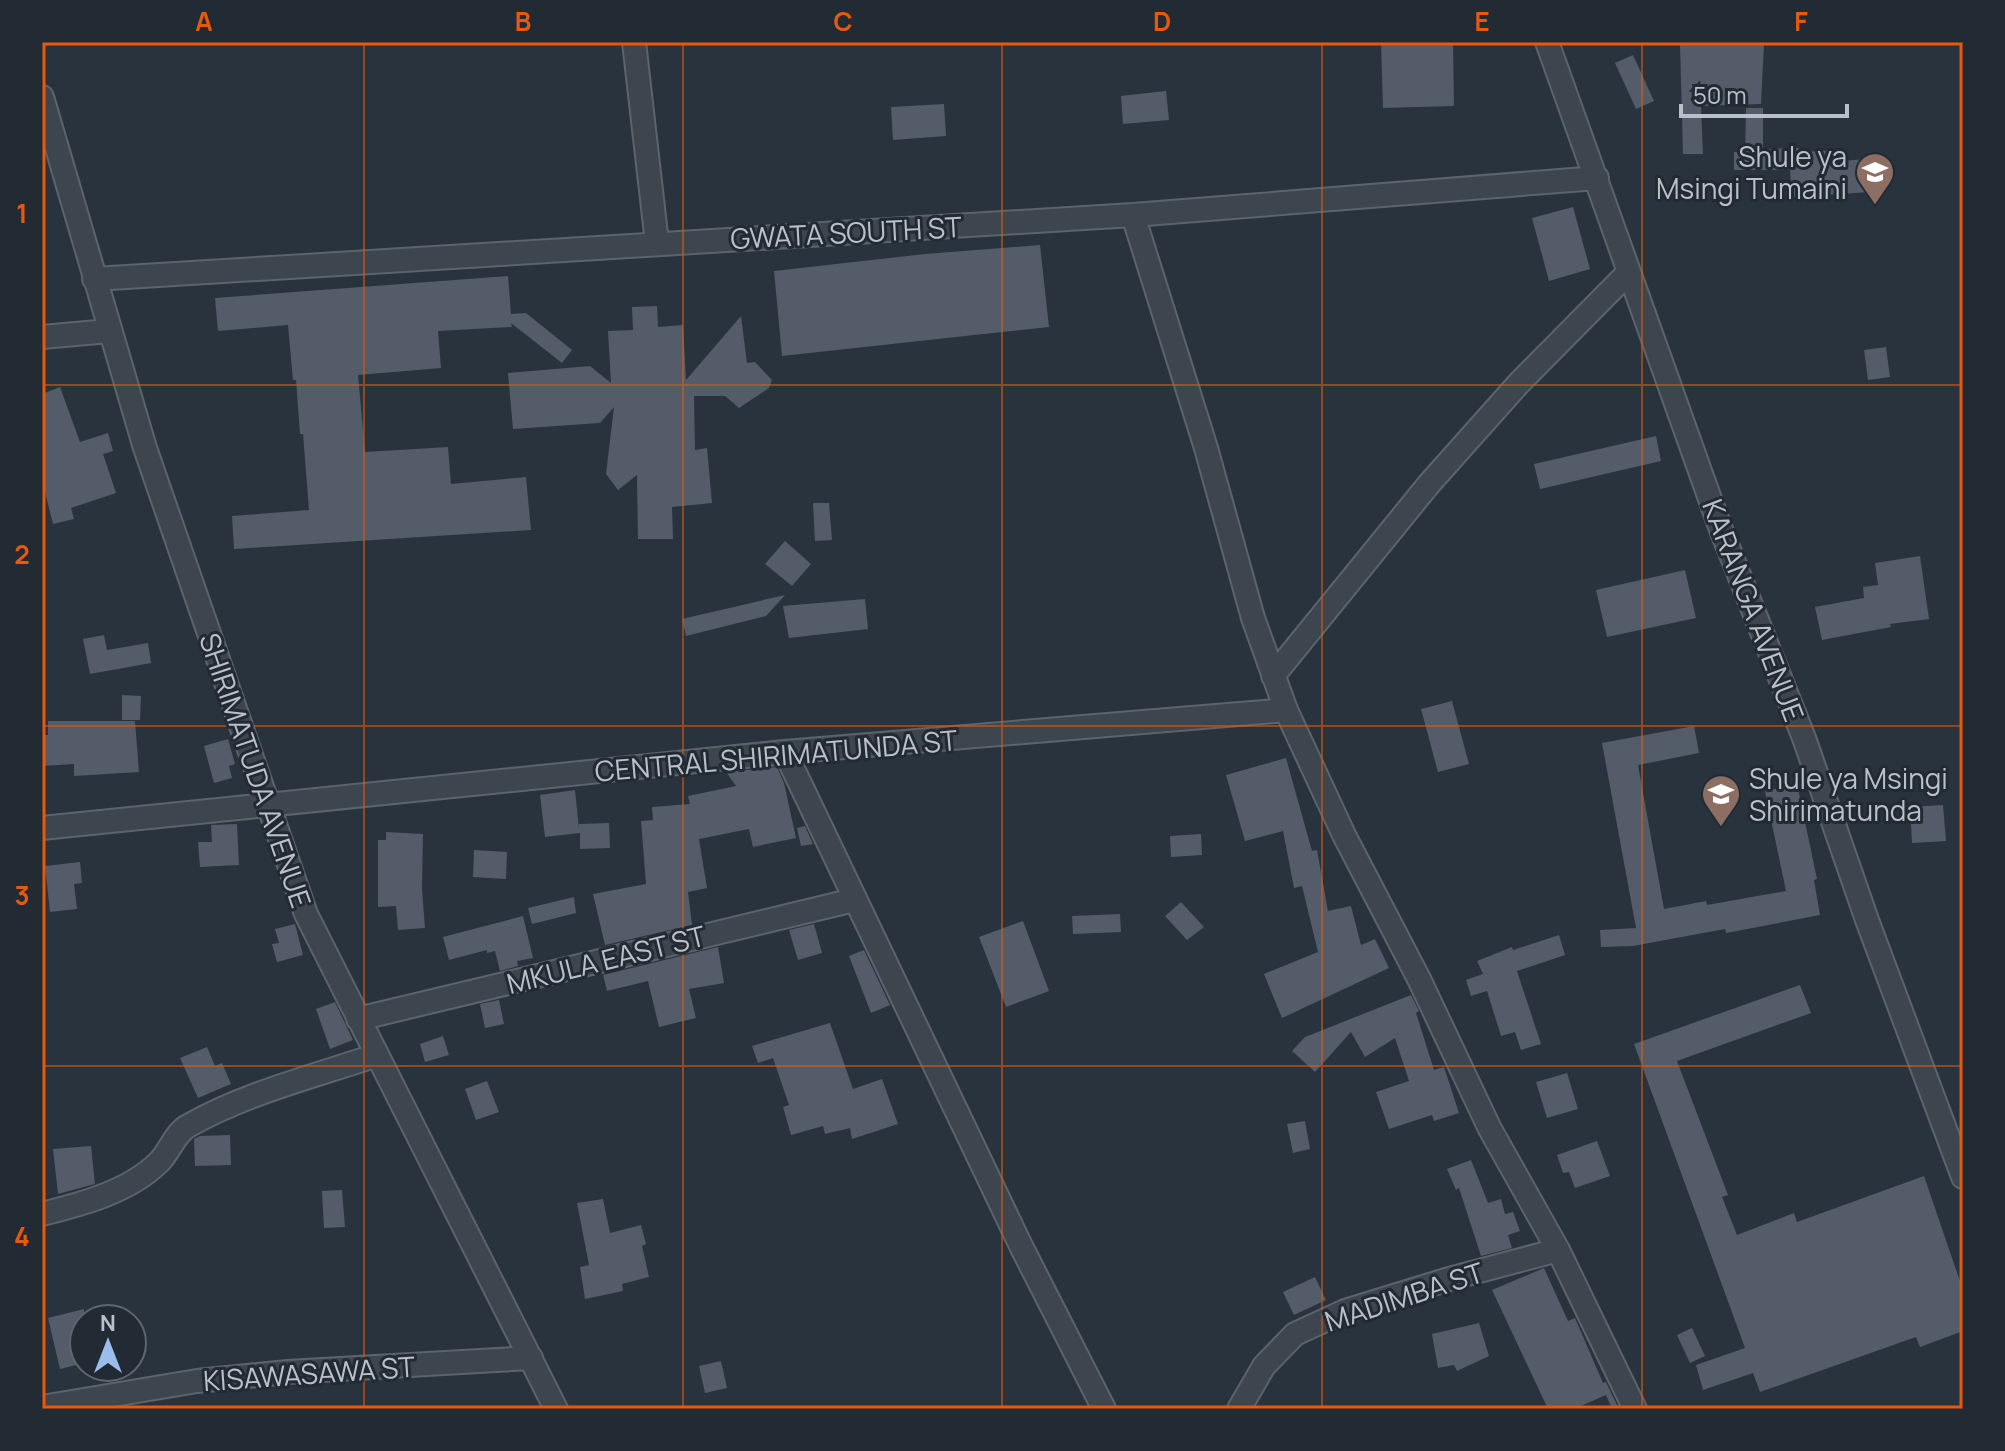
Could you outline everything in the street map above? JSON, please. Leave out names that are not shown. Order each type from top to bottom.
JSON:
[{"type":"street","points":[[634,42],[657,243]]},
{"type":"street","name":"KARANGA AVENUE","points":[[1547,42],[1720,527],[1804,738],[1867,920],[1963,1177]]},
{"type":"street","name":"SHIRIMATUDA AVENUE","points":[[42,97],[145,448],[306,914],[556,1409]]},
{"type":"street","name":"GWATA SOUTH ST","points":[[94,279],[1133,215],[1597,178]]},
{"type":"street","points":[[1133,215],[1206,448],[1253,618],[1286,710],[1344,835],[1419,979],[1490,1129],[1558,1250],[1635,1409]]},
{"type":"street","points":[[1273,676],[1439,473],[1520,382],[1628,273]]},
{"type":"street","points":[[42,337],[109,331]]},
{"type":"street","name":"CENTRAL SHIRIMATUNDA ST","points":[[42,828],[785,752],[1286,710]]},
{"type":"street","points":[[785,752],[1021,1246],[1104,1409]]},
{"type":"street","name":"MKULA EAST ST","points":[[358,1019],[854,900]]},
{"type":"street","points":[[42,1214],[78,1205],[144,1177],[163,1159],[183,1129],[202,1118],[267,1092],[377,1055]]},
{"type":"street","name":"MADIMBA ST","points":[[1239,1409],[1264,1366],[1295,1334],[1345,1311],[1558,1250]]},
{"type":"street","name":"KISAWASAWA ST","points":[[42,1407],[197,1381],[531,1358]]},
{"type":"building","points":[[1381,42],[1453,42],[1454,106],[1383,108]]},
{"type":"building","points":[[1680,44],[1764,44],[1761,104],[1701,106],[1703,154],[1683,154]]},
{"type":"building","points":[[1633,55],[1654,101],[1636,109],[1615,63]]},
{"type":"building","points":[[1166,91],[1169,120],[1123,124],[1121,96]]},
{"type":"building","points":[[944,104],[946,136],[893,140],[891,107]]},
{"type":"building","points":[[1746,108],[1763,108],[1763,149],[1799,148],[1799,152],[1840,150],[1841,161],[1868,159],[1870,192],[1792,197],[1790,170],[1734,170],[1734,152],[1745,152]]},
{"type":"building","points":[[1573,207],[1590,269],[1549,281],[1532,218]]},
{"type":"building","points":[[1040,245],[1049,327],[782,356],[774,271]]},
{"type":"building","points":[[508,276],[511,314],[526,313],[572,350],[562,363],[511,323],[512,327],[438,331],[441,368],[358,375],[365,452],[448,447],[451,484],[526,477],[531,530],[234,549],[232,516],[309,510],[303,434],[300,434],[288,325],[218,331],[215,298]]},
{"type":"building","points":[[657,306],[658,327],[683,325],[686,380],[741,316],[747,363],[755,362],[772,380],[769,388],[739,408],[725,396],[694,396],[695,450],[707,448],[712,503],[672,507],[673,539],[638,539],[637,475],[618,490],[606,474],[614,407],[600,423],[513,429],[508,373],[590,366],[611,383],[608,331],[633,330],[632,307]]},
{"type":"building","points":[[1886,347],[1890,377],[1868,380],[1864,350]]},
{"type":"building","points":[[60,387],[80,442],[108,433],[113,451],[103,454],[116,493],[71,508],[74,519],[53,524],[42,480],[42,394]]},
{"type":"building","points":[[1656,436],[1661,461],[1540,489],[1534,464]]},
{"type":"building","points":[[813,503],[829,503],[832,540],[815,541]]},
{"type":"building","points":[[785,541],[811,564],[792,586],[765,564]]},
{"type":"building","points":[[1920,556],[1929,619],[1890,624],[1891,627],[1822,640],[1815,607],[1864,598],[1863,587],[1878,585],[1875,563]]},
{"type":"building","points":[[1685,570],[1696,618],[1607,637],[1596,590]]},
{"type":"building","points":[[785,595],[766,616],[686,636],[682,619]]},
{"type":"building","points":[[865,599],[868,629],[789,638],[783,606]]},
{"type":"building","points":[[104,635],[107,650],[148,643],[151,663],[90,674],[83,639]]},
{"type":"building","points":[[122,695],[141,696],[140,720],[122,720]]},
{"type":"building","points":[[1452,701],[1469,764],[1438,772],[1421,709]]},
{"type":"building","points":[[48,721],[135,721],[139,772],[74,776],[74,764],[42,766],[42,735],[48,735]]},
{"type":"building","points":[[1694,726],[1699,753],[1638,765],[1664,909],[1786,891],[1765,791],[1797,784],[1817,879],[1814,880],[1820,915],[1726,933],[1725,929],[1633,946],[1601,947],[1600,930],[1636,928],[1602,743]]},
{"type":"building","points":[[228,739],[235,764],[229,766],[232,778],[214,783],[204,746]]},
{"type":"building","points":[[1286,758],[1312,851],[1317,850],[1328,911],[1351,906],[1361,945],[1375,939],[1389,968],[1282,1018],[1264,974],[1318,952],[1302,886],[1294,888],[1283,831],[1245,841],[1226,775]]},
{"type":"building","points":[[777,767],[784,783],[796,838],[753,847],[749,829],[699,839],[707,888],[688,892],[692,925],[605,945],[593,894],[646,884],[641,821],[653,820],[652,807],[690,804],[688,796],[736,786],[726,772]]},
{"type":"building","points":[[575,790],[579,829],[579,824],[609,823],[610,848],[580,849],[580,833],[545,837],[540,795]]},
{"type":"building","points":[[1943,805],[1946,841],[1912,843],[1910,807]]},
{"type":"building","points":[[237,824],[239,865],[200,867],[198,842],[212,842],[211,825]]},
{"type":"building","points":[[805,826],[813,844],[801,846],[797,828]]},
{"type":"building","points":[[386,832],[423,834],[425,928],[398,930],[396,906],[378,907],[378,840],[386,840]]},
{"type":"building","points":[[1201,834],[1202,855],[1171,857],[1170,836]]},
{"type":"building","points":[[474,850],[507,852],[506,879],[473,877]]},
{"type":"building","points":[[80,862],[82,883],[74,884],[77,909],[50,912],[45,866]]},
{"type":"building","points":[[574,897],[576,913],[532,924],[528,908]]},
{"type":"building","points":[[1181,902],[1204,927],[1187,940],[1165,916]]},
{"type":"building","points":[[1120,914],[1121,932],[1073,934],[1072,916]]},
{"type":"building","points":[[523,916],[533,958],[517,961],[518,966],[500,971],[495,951],[487,953],[487,950],[449,960],[443,937]]},
{"type":"building","points":[[1023,921],[1049,991],[1006,1007],[979,937]]},
{"type":"building","points":[[295,924],[303,955],[277,962],[272,944],[279,943],[275,929]]},
{"type":"building","points":[[814,924],[822,953],[798,960],[789,930]]},
{"type":"building","points":[[1559,935],[1565,955],[1517,971],[1541,1044],[1521,1050],[1515,1032],[1501,1036],[1487,991],[1471,996],[1466,980],[1483,974],[1477,961],[1512,947],[1513,950]]},
{"type":"building","points":[[718,947],[724,983],[689,989],[696,1018],[659,1027],[648,981],[607,991],[603,975]]},
{"type":"building","points":[[864,950],[890,1005],[871,1013],[849,956]]},
{"type":"building","points":[[1800,985],[1811,1013],[1677,1061],[1728,1195],[1722,1197],[1737,1235],[1794,1213],[1797,1222],[1924,1176],[1963,1290],[1963,1331],[1920,1347],[1916,1337],[1760,1392],[1753,1373],[1703,1390],[1696,1365],[1745,1348],[1634,1044]]},
{"type":"building","points":[[1411,995],[1419,1011],[1416,1013],[1434,1070],[1444,1067],[1459,1113],[1434,1121],[1432,1115],[1389,1129],[1376,1092],[1409,1081],[1395,1038],[1365,1057],[1351,1032],[1315,1072],[1292,1051],[1305,1037]]},
{"type":"building","points":[[499,1000],[504,1024],[485,1028],[480,1004]]},
{"type":"building","points":[[335,1002],[353,1040],[330,1049],[316,1009]]},
{"type":"building","points":[[830,1023],[853,1089],[882,1079],[898,1124],[852,1139],[850,1128],[825,1134],[823,1126],[791,1135],[783,1107],[789,1105],[773,1058],[758,1063],[752,1046]]},
{"type":"building","points":[[443,1036],[449,1055],[425,1062],[420,1044]]},
{"type":"building","points":[[207,1047],[215,1066],[222,1063],[231,1084],[198,1098],[180,1058]]},
{"type":"building","points":[[1567,1073],[1578,1109],[1547,1118],[1536,1082]]},
{"type":"building","points":[[487,1081],[499,1112],[476,1120],[465,1089]]},
{"type":"building","points":[[1305,1121],[1310,1149],[1293,1153],[1287,1124]]},
{"type":"building","points":[[230,1135],[231,1165],[195,1166],[194,1139]]},
{"type":"building","points":[[1597,1141],[1610,1176],[1575,1188],[1569,1172],[1563,1173],[1557,1155]]},
{"type":"building","points":[[91,1146],[95,1184],[58,1194],[53,1149]]},
{"type":"building","points":[[1471,1160],[1488,1203],[1501,1199],[1505,1214],[1513,1212],[1520,1231],[1508,1235],[1512,1248],[1481,1256],[1459,1188],[1456,1190],[1447,1169]]},
{"type":"building","points":[[342,1190],[345,1227],[324,1228],[322,1191]]},
{"type":"building","points":[[603,1199],[610,1233],[641,1225],[649,1277],[622,1284],[623,1291],[585,1299],[580,1267],[589,1265],[577,1203]]},
{"type":"building","points":[[1544,1268],[1568,1321],[1575,1318],[1603,1383],[1606,1382],[1619,1409],[1612,1409],[1606,1395],[1574,1409],[1548,1409],[1492,1290]]},
{"type":"building","points":[[1315,1277],[1326,1300],[1294,1315],[1283,1292]]},
{"type":"building","points":[[68,1313],[68,1367],[60,1369],[48,1318]]},
{"type":"building","points":[[1479,1323],[1489,1356],[1457,1371],[1454,1365],[1438,1368],[1432,1334]]},
{"type":"building","points":[[1692,1328],[1705,1356],[1690,1363],[1677,1335]]},
{"type":"building","points":[[721,1361],[727,1388],[705,1393],[699,1366]]},
{"type":"place","name":"Shule ya Msingi Tumaini","points":[[1875,206]]},
{"type":"place","name":"Shule ya Msingi Shirimatunda","points":[[1721,828]]}]
